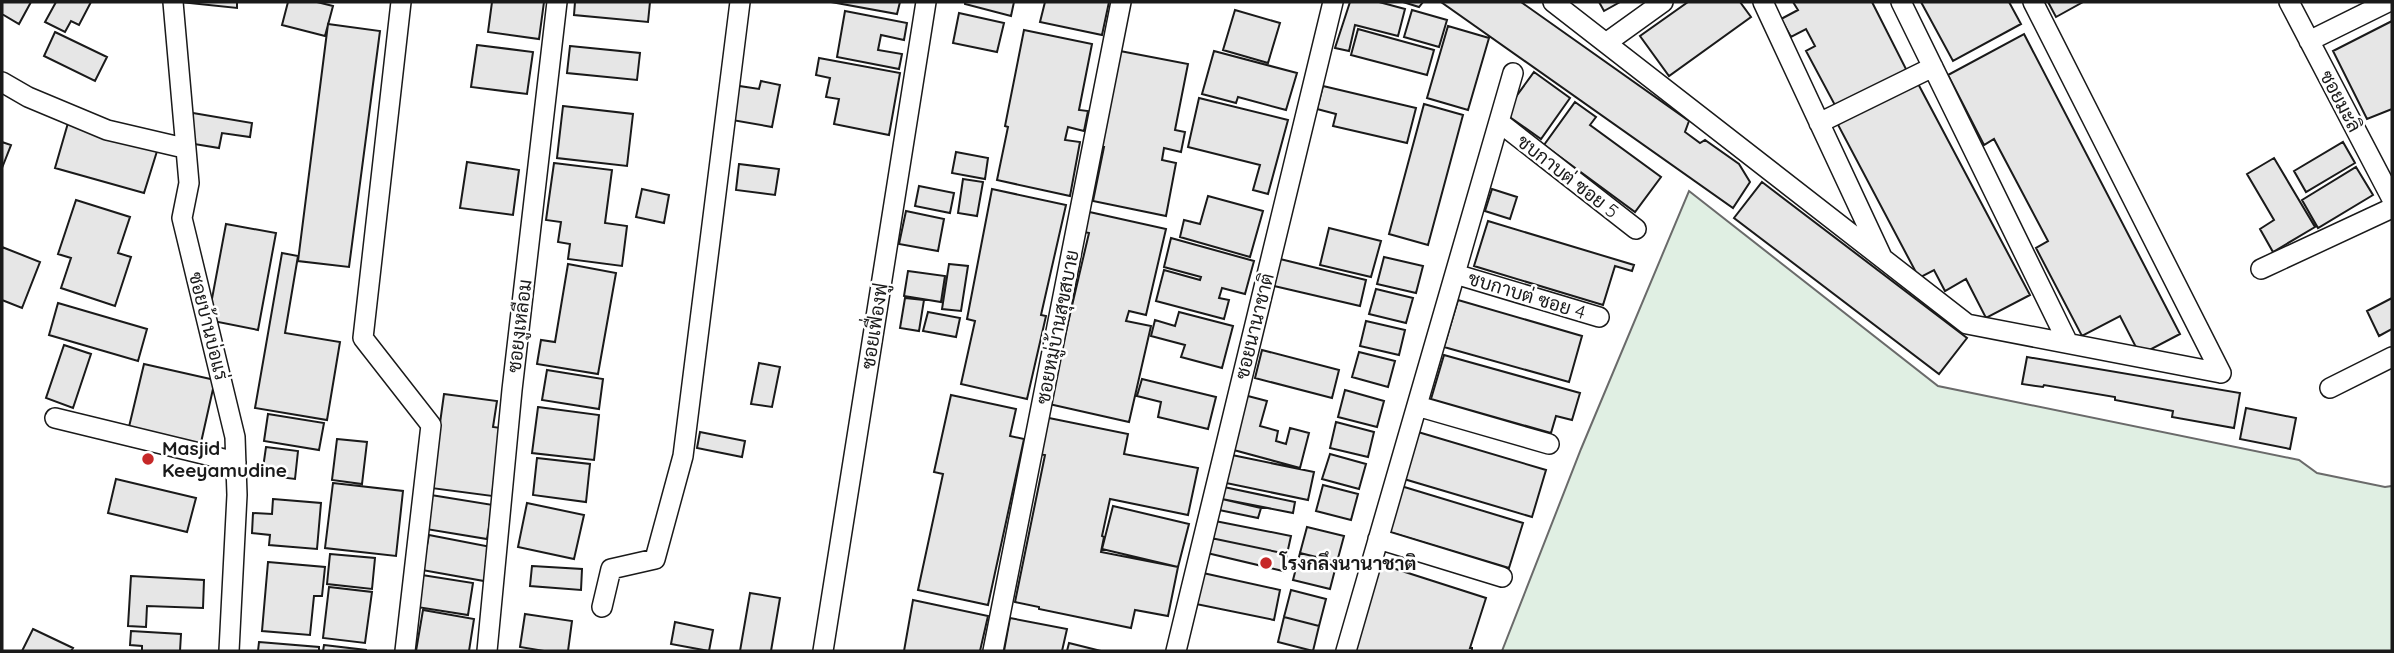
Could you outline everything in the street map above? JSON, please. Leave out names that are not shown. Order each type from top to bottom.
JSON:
[{"type":"street","name":"ซอยบ้านบ่อแร่","points":[[173,2],[189,183],[182,218],[233,424],[237,495],[229,651]]},
{"type":"street","points":[[401,2],[363,338],[431,425],[405,651]]},
{"type":"street","name":"ซอยงูเหลือม","points":[[487,651],[512,390],[556,2]]},
{"type":"street","points":[[602,607],[611,569],[655,559],[683,456],[740,2]]},
{"type":"street","name":"ซอยเฟื่องฟู","points":[[823,651],[926,2]]},
{"type":"street","name":"ซอยหมู่บ้านสุขสบาย","points":[[993,651],[1121,2]]},
{"type":"street","name":"ซอยนานาชาติ","points":[[1176,651],[1333,2]]},
{"type":"street","points":[[1553,2],[1967,324],[2221,373],[2034,2]]},
{"type":"street","points":[[1606,43],[1663,2]]},
{"type":"street","points":[[1763,2],[1882,258]]},
{"type":"street","points":[[1901,2],[2068,343]]},
{"type":"street","name":"ซอยมะลิ","points":[[2289,2],[2392,199]]},
{"type":"street","points":[[2309,41],[2388,2]]},
{"type":"street","points":[[1819,123],[1933,67]]},
{"type":"street","points":[[1346,651],[1513,73]]},
{"type":"street","points":[[2,82],[28,97],[107,130],[184,148]]},
{"type":"street","name":"ชบกาบต่ ซอย 5","points":[[1499,122],[1636,229]]},
{"type":"street","points":[[2261,268],[2392,208]]},
{"type":"street","name":"ชบกาบต่ ซอย 4","points":[[1455,274],[1599,317]]},
{"type":"street","points":[[2330,388],[2392,357]]},
{"type":"street","points":[[1417,405],[1549,444]]},
{"type":"street","points":[[55,418],[236,462]]},
{"type":"street","points":[[1378,539],[1502,577]]},
{"type":"green space","points":[[1689,191],[1938,386],[2299,460],[2317,473],[2385,487],[2392,486],[2392,651],[1502,651],[1581,449]]},
{"type":"building","points":[[2,2],[31,2],[19,24],[2,14]]},
{"type":"building","points":[[56,2],[91,2],[79,25],[71,21],[65,32],[45,22]]},
{"type":"building","points":[[180,2],[237,2],[237,8]]},
{"type":"building","points":[[288,2],[317,2],[333,6],[325,36],[282,25]]},
{"type":"building","points":[[492,2],[544,2],[539,39],[488,32]]},
{"type":"building","points":[[575,2],[650,2],[648,22],[574,15]]},
{"type":"building","points":[[831,2],[900,2],[897,14]]},
{"type":"building","points":[[965,2],[1014,2],[1011,16]]},
{"type":"building","points":[[1045,2],[1109,2],[1102,35],[1040,22]]},
{"type":"building","points":[[1350,2],[1379,2],[1405,9],[1398,36],[1355,25],[1349,51],[1335,48]]},
{"type":"building","points":[[1403,2],[1423,2],[1419,7]]},
{"type":"building","points":[[1441,2],[1521,2],[1689,121],[1685,132],[1700,143],[1705,140],[1739,164],[1750,182],[1733,208]]},
{"type":"building","points":[[1599,2],[1620,2],[1604,11]]},
{"type":"building","points":[[1688,2],[1740,2],[1751,17],[1669,76],[1640,36]]},
{"type":"building","points":[[1793,2],[1872,2],[1907,71],[1837,109],[1806,51],[1815,46],[1806,29],[1791,37],[1781,19],[1798,10]]},
{"type":"building","points":[[1921,2],[2009,2],[2021,24],[1953,61]]},
{"type":"building","points":[[2048,2],[2083,2],[2056,17]]},
{"type":"building","points":[[1235,10],[1280,23],[1268,63],[1223,50]]},
{"type":"building","points":[[1412,10],[1447,20],[1439,47],[1404,37]]},
{"type":"building","points":[[845,11],[907,23],[904,40],[881,35],[878,50],[902,54],[899,69],[837,57]]},
{"type":"building","points":[[959,13],[1004,23],[997,52],[953,43]]},
{"type":"building","points":[[2392,21],[2392,109],[2367,119],[2333,51]]},
{"type":"building","points":[[328,24],[380,31],[349,267],[298,261]]},
{"type":"building","points":[[1448,26],[1489,38],[1468,110],[1427,98]]},
{"type":"building","points":[[1358,29],[1434,50],[1427,75],[1351,55]]},
{"type":"building","points":[[1024,30],[1092,44],[1079,110],[1088,111],[1084,131],[1068,127],[1065,140],[1080,142],[1070,196],[997,180]]},
{"type":"building","points":[[55,32],[107,57],[95,81],[44,56]]},
{"type":"building","points":[[2024,34],[2180,334],[2140,355],[2120,316],[2082,336],[2036,248],[2048,241],[1994,139],[1984,145],[1948,75]]},
{"type":"building","points":[[477,45],[533,52],[527,94],[471,87]]},
{"type":"building","points":[[570,46],[640,53],[637,80],[567,73]]},
{"type":"building","points":[[1120,51],[1188,64],[1175,130],[1185,132],[1181,152],[1164,148],[1162,160],[1176,163],[1166,216],[1093,201]]},
{"type":"building","points":[[1214,51],[1297,73],[1286,110],[1238,97],[1236,103],[1202,94]]},
{"type":"building","points":[[819,58],[900,73],[889,135],[834,124],[839,99],[826,97],[830,78],[816,75]]},
{"type":"building","points":[[1534,72],[1570,98],[1541,139],[1504,113]]},
{"type":"building","points":[[1915,78],[2030,295],[1986,318],[1966,279],[1945,291],[1934,270],[1919,278],[1836,121]]},
{"type":"building","points":[[761,81],[780,85],[772,127],[732,120],[739,86],[759,89]]},
{"type":"building","points":[[1323,86],[1416,108],[1407,143],[1333,126],[1336,114],[1317,109]]},
{"type":"building","points":[[1199,98],[1288,120],[1268,194],[1253,190],[1260,165],[1188,147]]},
{"type":"building","points":[[1575,102],[1596,117],[1590,125],[1661,177],[1635,212],[1544,145]]},
{"type":"building","points":[[1424,104],[1463,115],[1428,245],[1389,234]]},
{"type":"building","points":[[563,106],[633,114],[627,166],[557,158]]},
{"type":"building","points":[[193,113],[252,123],[250,137],[222,133],[219,148],[188,143]]},
{"type":"building","points":[[68,123],[158,148],[144,193],[55,168]]},
{"type":"building","points":[[2,142],[11,145],[2,168]]},
{"type":"building","points":[[2343,142],[2355,163],[2306,192],[2294,171]]},
{"type":"building","points":[[956,152],[988,158],[985,179],[952,173]]},
{"type":"building","points":[[2274,158],[2315,227],[2273,252],[2260,229],[2274,220],[2247,174]]},
{"type":"building","points":[[467,162],[519,170],[513,215],[460,208]]},
{"type":"building","points":[[554,163],[612,170],[605,223],[627,226],[622,266],[568,259],[570,244],[558,242],[561,222],[546,220]]},
{"type":"building","points":[[739,164],[779,169],[775,195],[736,190]]},
{"type":"building","points":[[2356,167],[2373,195],[2318,228],[2302,200]]},
{"type":"building","points":[[963,179],[983,182],[977,216],[958,213]]},
{"type":"building","points":[[1762,182],[1967,338],[1939,374],[1734,218]]},
{"type":"building","points":[[919,186],[954,193],[950,213],[915,206]]},
{"type":"building","points":[[642,189],[669,195],[664,223],[636,217]]},
{"type":"building","points":[[992,189],[1066,205],[1041,315],[1046,316],[1027,399],[961,384],[975,321],[967,319]]},
{"type":"building","points":[[1492,189],[1517,197],[1510,219],[1485,211]]},
{"type":"building","points":[[1208,196],[1263,211],[1250,257],[1180,237],[1184,220],[1200,224]]},
{"type":"building","points":[[76,200],[130,217],[118,253],[131,257],[115,306],[61,288],[71,258],[58,254]]},
{"type":"building","points":[[906,211],[944,219],[938,251],[899,244]]},
{"type":"building","points":[[1085,211],[1166,229],[1146,315],[1129,311],[1126,321],[1151,326],[1129,422],[1049,404],[1089,233],[1080,231]]},
{"type":"building","points":[[1488,221],[1634,265],[1632,271],[1615,266],[1603,305],[1474,266]]},
{"type":"building","points":[[226,224],[276,233],[258,330],[208,320]]},
{"type":"building","points":[[1329,228],[1381,241],[1371,277],[1320,265]]},
{"type":"building","points":[[1171,238],[1254,261],[1245,294],[1222,288],[1219,298],[1229,300],[1224,319],[1156,301],[1164,270],[1200,280],[1201,277],[1164,267]]},
{"type":"building","points":[[2,247],[40,262],[22,308],[2,300]]},
{"type":"building","points":[[282,253],[298,256],[285,333],[340,342],[327,420],[255,408]]},
{"type":"building","points":[[1384,257],[1423,266],[1416,293],[1377,284]]},
{"type":"building","points":[[1280,259],[1366,280],[1360,306],[1274,286]]},
{"type":"building","points":[[568,264],[616,273],[598,374],[537,364],[541,340],[555,342]]},
{"type":"building","points":[[949,264],[968,266],[961,311],[942,309]]},
{"type":"building","points":[[908,271],[945,276],[941,302],[904,296]]},
{"type":"building","points":[[1376,289],[1413,298],[1406,323],[1369,314]]},
{"type":"building","points":[[905,298],[924,300],[919,331],[900,328]]},
{"type":"building","points":[[2392,298],[2392,329],[2379,336],[2367,311]]},
{"type":"building","points":[[1458,300],[1582,336],[1569,382],[1444,347]]},
{"type":"building","points":[[58,303],[147,329],[138,361],[49,335]]},
{"type":"building","points":[[928,312],[960,318],[956,337],[923,331]]},
{"type":"building","points":[[1179,312],[1233,326],[1222,368],[1181,357],[1185,345],[1151,336],[1155,320],[1175,326]]},
{"type":"building","points":[[1366,321],[1405,330],[1399,355],[1360,346]]},
{"type":"building","points":[[64,345],[91,354],[73,408],[46,398]]},
{"type":"building","points":[[1262,350],[1339,370],[1332,398],[1255,378]]},
{"type":"building","points":[[1359,352],[1395,361],[1388,387],[1352,377]]},
{"type":"building","points":[[1444,355],[1580,393],[1572,420],[1556,416],[1551,433],[1431,399]]},
{"type":"building","points":[[2027,357],[2240,393],[2234,428],[2172,417],[2173,411],[2115,400],[2115,397],[2022,384]]},
{"type":"building","points":[[759,363],[780,367],[772,407],[751,404]]},
{"type":"building","points":[[144,364],[215,380],[200,447],[128,431]]},
{"type":"building","points":[[547,370],[603,379],[599,409],[542,400]]},
{"type":"building","points":[[1142,379],[1216,397],[1208,429],[1158,417],[1161,402],[1137,396]]},
{"type":"building","points":[[1345,390],[1384,401],[1377,427],[1338,417]]},
{"type":"building","points":[[444,394],[497,401],[493,427],[501,428],[492,496],[431,488]]},
{"type":"building","points":[[951,395],[1016,409],[1010,436],[1024,439],[988,605],[918,590],[943,474],[934,472]]},
{"type":"building","points":[[1244,395],[1267,401],[1260,426],[1278,431],[1276,441],[1286,444],[1290,428],[1309,433],[1300,468],[1230,449]]},
{"type":"building","points":[[538,407],[599,415],[594,460],[532,453]]},
{"type":"building","points":[[2246,408],[2296,418],[2290,449],[2240,439]]},
{"type":"building","points":[[268,414],[324,423],[319,450],[264,441]]},
{"type":"building","points":[[1044,417],[1128,434],[1124,454],[1198,468],[1188,515],[1110,499],[1102,536],[1101,552],[1178,567],[1168,616],[1135,610],[1131,628],[1015,602],[1045,455],[1037,454]]},
{"type":"building","points":[[1336,422],[1374,432],[1368,457],[1330,448]]},
{"type":"building","points":[[700,432],[745,441],[742,457],[697,448]]},
{"type":"building","points":[[1418,432],[1546,470],[1532,517],[1404,479]]},
{"type":"building","points":[[337,439],[367,442],[362,484],[332,480]]},
{"type":"building","points":[[266,447],[298,451],[295,479],[262,475]]},
{"type":"building","points":[[1330,454],[1366,464],[1359,489],[1322,479]]},
{"type":"building","points":[[1232,455],[1314,472],[1308,500],[1226,483]]},
{"type":"building","points":[[537,458],[590,464],[586,502],[533,495]]},
{"type":"building","points":[[116,479],[196,498],[187,532],[108,513]]},
{"type":"building","points":[[333,483],[403,491],[396,556],[325,548]]},
{"type":"building","points":[[1323,485],[1358,494],[1351,520],[1316,511]]},
{"type":"building","points":[[1401,486],[1523,523],[1509,568],[1387,531]]},
{"type":"building","points":[[1224,487],[1295,502],[1293,513],[1222,499]]},
{"type":"building","points":[[431,495],[493,505],[487,539],[426,529]]},
{"type":"building","points":[[273,499],[321,503],[317,549],[269,545],[270,535],[252,533],[253,513],[272,514]]},
{"type":"building","points":[[1222,499],[1261,508],[1258,518],[1219,510]]},
{"type":"building","points":[[527,503],[584,515],[574,559],[518,547]]},
{"type":"building","points":[[1113,506],[1189,524],[1178,567],[1102,549]]},
{"type":"building","points":[[1215,521],[1291,536],[1287,554],[1211,538]]},
{"type":"building","points":[[1307,527],[1344,536],[1337,562],[1300,553]]},
{"type":"building","points":[[429,535],[491,547],[484,581],[422,570]]},
{"type":"building","name":"โรงกลึงนานาชาติ","points":[[1211,538],[1287,554],[1283,571],[1207,553]]},
{"type":"building","points":[[1300,553],[1337,562],[1330,589],[1293,580]]},
{"type":"building","points":[[330,554],[375,558],[372,589],[327,584]]},
{"type":"building","points":[[268,562],[325,567],[322,596],[314,596],[310,635],[262,631]]},
{"type":"building","points":[[1380,564],[1486,598],[1470,648],[1472,651],[1352,651]]},
{"type":"building","points":[[532,566],[582,569],[581,590],[530,586]]},
{"type":"building","points":[[1203,573],[1280,590],[1274,620],[1196,604]]},
{"type":"building","points":[[422,575],[473,583],[468,615],[417,607]]},
{"type":"building","points":[[131,576],[204,580],[203,608],[147,606],[146,627],[128,626]]},
{"type":"building","points":[[329,587],[372,592],[365,643],[323,638]]},
{"type":"building","points":[[1291,590],[1326,599],[1319,626],[1284,617]]},
{"type":"building","points":[[750,593],[780,598],[771,651],[740,651]]},
{"type":"building","points":[[913,600],[988,616],[980,651],[904,651]]},
{"type":"building","points":[[423,610],[474,619],[469,651],[416,651]]},
{"type":"building","points":[[525,614],[572,621],[568,651],[520,647]]},
{"type":"building","points":[[1284,617],[1319,626],[1313,651],[1278,642]]},
{"type":"building","points":[[1010,618],[1067,629],[1062,651],[1004,651]]},
{"type":"building","points":[[675,622],[713,630],[709,651],[671,644]]},
{"type":"building","points":[[33,629],[73,648],[71,651],[22,651]]},
{"type":"building","points":[[131,631],[181,634],[180,651],[142,651],[142,646],[130,645]]},
{"type":"building","points":[[259,642],[319,647],[319,651],[258,651]]},
{"type":"building","points":[[1069,643],[1101,651],[1067,651]]},
{"type":"building","points":[[324,645],[366,650],[366,651],[323,651]]},
{"type":"place","name":"Masjid Keeyamudine","points":[[148,459]]},
{"type":"place","name":"โรงกลึงนานาชาติ","points":[[1266,563]]}]
